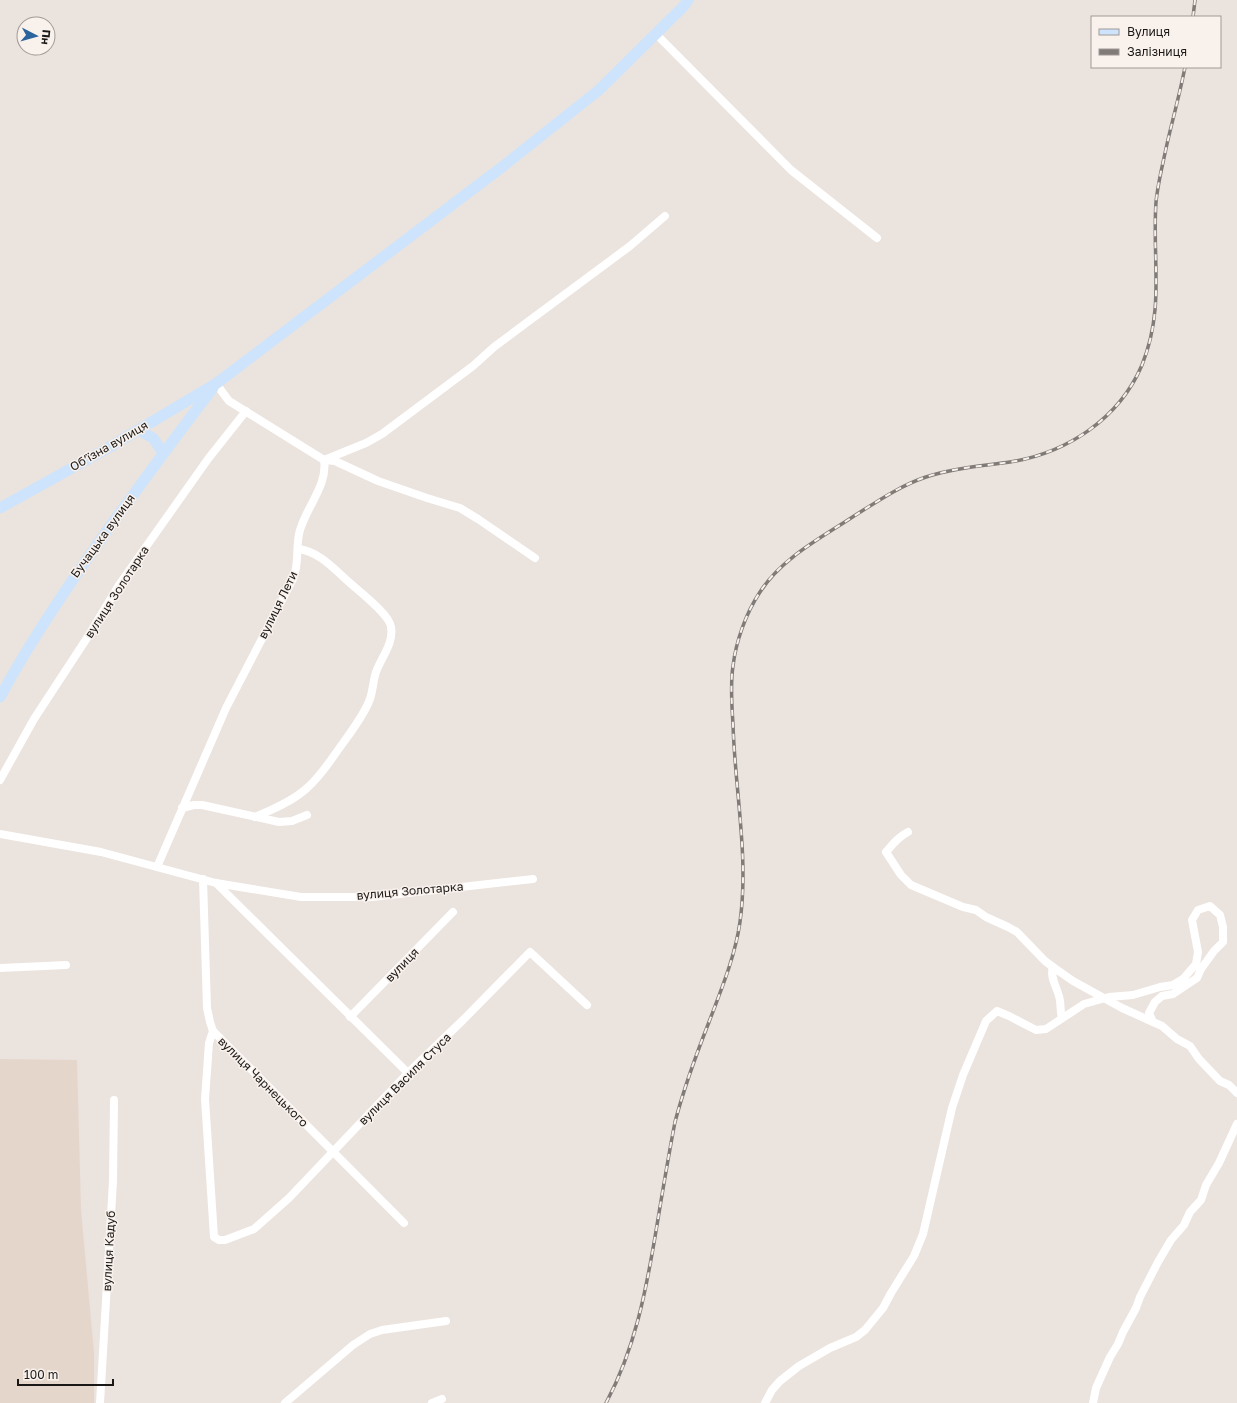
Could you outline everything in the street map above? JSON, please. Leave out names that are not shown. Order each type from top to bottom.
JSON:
[{"type":"main road","points":[[217,383],[490,177],[599,90],[684,6],[688,0]]},
{"type":"main road","name":"Обʼїзна вулиця","points":[[0,508],[108,448],[217,383]]},
{"type":"main road","name":"Бучацька вулиця","points":[[0,697],[53,607],[163,453],[217,383]]},
{"type":"main road","points":[[138,430],[153,438],[163,453]]},
{"type":"street","points":[[656,34],[791,170],[877,238]]},
{"type":"street","points":[[324,460],[366,443],[382,434],[472,366],[494,347],[630,246],[665,216]]},
{"type":"street","points":[[217,383],[226,398],[324,460],[335,460],[385,484],[460,508],[535,558]]},
{"type":"street","name":"вулиця Золотарка","points":[[0,780],[34,719],[87,638],[119,585],[208,459],[246,411]]},
{"type":"street","name":"вулиця Лети","points":[[158,867],[226,708],[294,579],[297,568],[298,536],[303,520],[324,477],[324,460]]},
{"type":"street","points":[[254,817],[301,793],[324,770],[368,704],[375,675],[388,646],[391,635],[392,628],[390,622],[369,600],[326,562],[309,552],[298,549]]},
{"type":"street","points":[[182,808],[198,805],[286,822],[307,815]]},
{"type":"street","points":[[908,832],[894,842],[886,852],[901,875],[911,885],[963,907],[976,910],[1017,932],[1044,961],[1073,981],[1133,1014],[1162,1026],[1177,1039],[1190,1046],[1199,1059],[1220,1081],[1229,1085],[1237,1093]]},
{"type":"street","name":"вулиця Золотарка","points":[[0,834],[101,852],[216,883],[301,897],[372,897],[533,879]]},
{"type":"street","name":"вулиця Чарнецького","points":[[203,879],[207,1008],[213,1031],[404,1223]]},
{"type":"street","name":"вулиця Золотарка","points":[[216,883],[408,1073]]},
{"type":"street","points":[[765,1403],[772,1390],[780,1381],[799,1366],[830,1348],[856,1337],[865,1330],[884,1308],[891,1293],[914,1256],[923,1234],[952,1108],[986,1021],[996,1011],[1010,1016],[1036,1030],[1046,1029],[1062,1017],[1084,1004],[1106,998],[1133,995],[1160,987],[1173,985],[1183,979],[1196,964],[1198,952],[1192,920],[1198,910],[1210,906],[1220,915],[1223,927],[1223,942],[1214,951],[1201,969],[1197,978],[1173,994],[1162,996],[1155,1002],[1150,1013],[1153,1022]]},
{"type":"street","name":"вулиця","points":[[350,1017],[453,912]]},
{"type":"street","name":"вулиця Василя Стуса","points":[[213,1031],[209,1043],[205,1099],[214,1237],[219,1240],[225,1240],[254,1229],[289,1198],[408,1073],[530,952],[587,1005]]},
{"type":"street","points":[[0,968],[66,965]]},
{"type":"street","points":[[1053,967],[1051,972],[1060,1000],[1062,1017]]},
{"type":"street","name":"вулиця Кадуб","points":[[100,1403],[113,1181],[114,1100]]},
{"type":"street","points":[[1093,1403],[1096,1388],[1110,1357],[1118,1344],[1158,1262],[1171,1240],[1184,1225],[1190,1212],[1201,1200],[1206,1185],[1219,1163],[1237,1124]]},
{"type":"street","points":[[285,1403],[353,1345],[370,1334],[382,1330],[446,1321]]},
{"type":"street","points":[[432,1403],[442,1399]]},
{"type":"shaded area","points":[[0,1059],[77,1060],[81,1210],[94,1353],[94,1403],[0,1403]]},
{"type":"railway","points":[[1193,16],[1195,0]]},
{"type":"railway","points":[[606,1403],[625,1362],[638,1319],[648,1276],[675,1122],[686,1084],[727,973],[738,935],[743,873],[741,824],[734,750],[732,681],[737,647],[746,618],[760,592],[779,569],[801,550],[887,495],[906,485],[947,471],[1010,462],[1051,451],[1071,442],[1089,430],[1120,402],[1142,365],[1149,344],[1153,324],[1156,284],[1156,202],[1167,144],[1185,68]]}]
